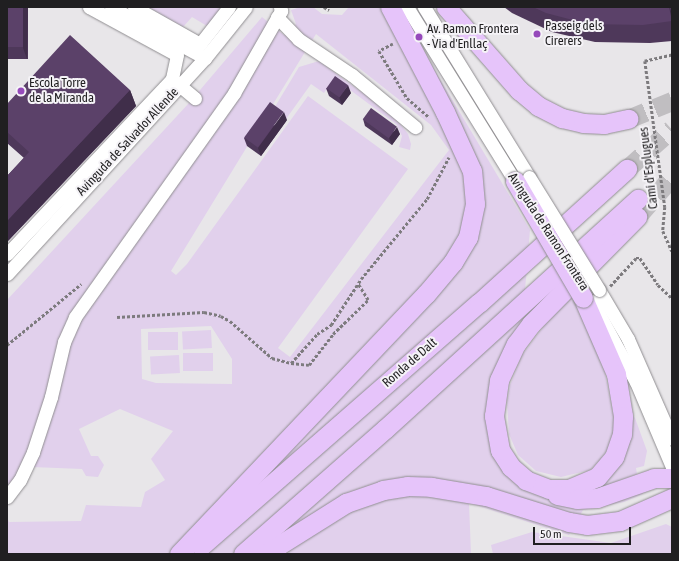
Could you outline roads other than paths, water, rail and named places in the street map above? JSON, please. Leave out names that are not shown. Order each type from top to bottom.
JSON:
[{"type":"highway","points":[[179,554],[426,294],[453,262],[468,237],[475,204],[472,171],[456,133],[390,7]]},
{"type":"highway","points":[[446,7],[519,90],[538,106],[558,116],[583,123],[604,124],[628,119]]},
{"type":"highway","name":"Ronda de Dalt","points":[[192,554],[479,303],[627,169]]},
{"type":"highway","points":[[522,179],[594,292],[597,325],[616,374],[623,416],[620,442],[609,464],[589,482],[556,490],[526,480]]},
{"type":"highway","points":[[243,554],[638,208],[542,313],[516,344],[507,361],[495,398],[496,434],[505,459],[526,480],[554,494],[577,499],[611,495],[654,478],[672,478]]},
{"type":"highway","points":[[265,554],[346,503],[383,490],[407,486],[431,487],[486,496],[569,522],[587,525],[620,521],[653,508],[672,498]]},
{"type":"highway","points":[[653,508],[672,515]]},
{"type":"street","points":[[7,254],[176,82],[177,55],[89,7]]},
{"type":"street","points":[[111,7],[205,58]]},
{"type":"street","points":[[134,7],[200,44],[229,7]]},
{"type":"street","name":"Avinguda de Salvador Allende","points":[[7,274],[176,82],[205,58],[246,7]]},
{"type":"street","name":"Avinguda de Ramon Frontera","points":[[407,7],[522,179]]},
{"type":"street","name":"Avinguda de Ramon Frontera","points":[[424,7],[522,179]]},
{"type":"street","points":[[7,497],[27,466],[43,425],[64,342],[75,317],[234,93],[279,12],[298,39],[352,75],[415,127]]},
{"type":"street","points":[[176,82],[195,98]]},
{"type":"street","name":"Avinguda de Ramon Frontera","points":[[594,292],[628,339],[672,439]]},
{"type":"street","name":"Avinguda de Ramon Frontera","points":[[594,292],[636,382],[672,467]]},
{"type":"tunnel","points":[[628,119],[672,101]]},
{"type":"tunnel","points":[[627,169],[672,129]]},
{"type":"tunnel","points":[[637,217],[672,177]]},
{"type":"place","name":"Passeig dels Cirerers","points":[[537,34]]},
{"type":"place","name":"Av. Ramon Frontera - Via d'Enllaç","points":[[419,37]]},
{"type":"place","name":"Escola Torre de la Miranda","points":[[21,91]]}]
